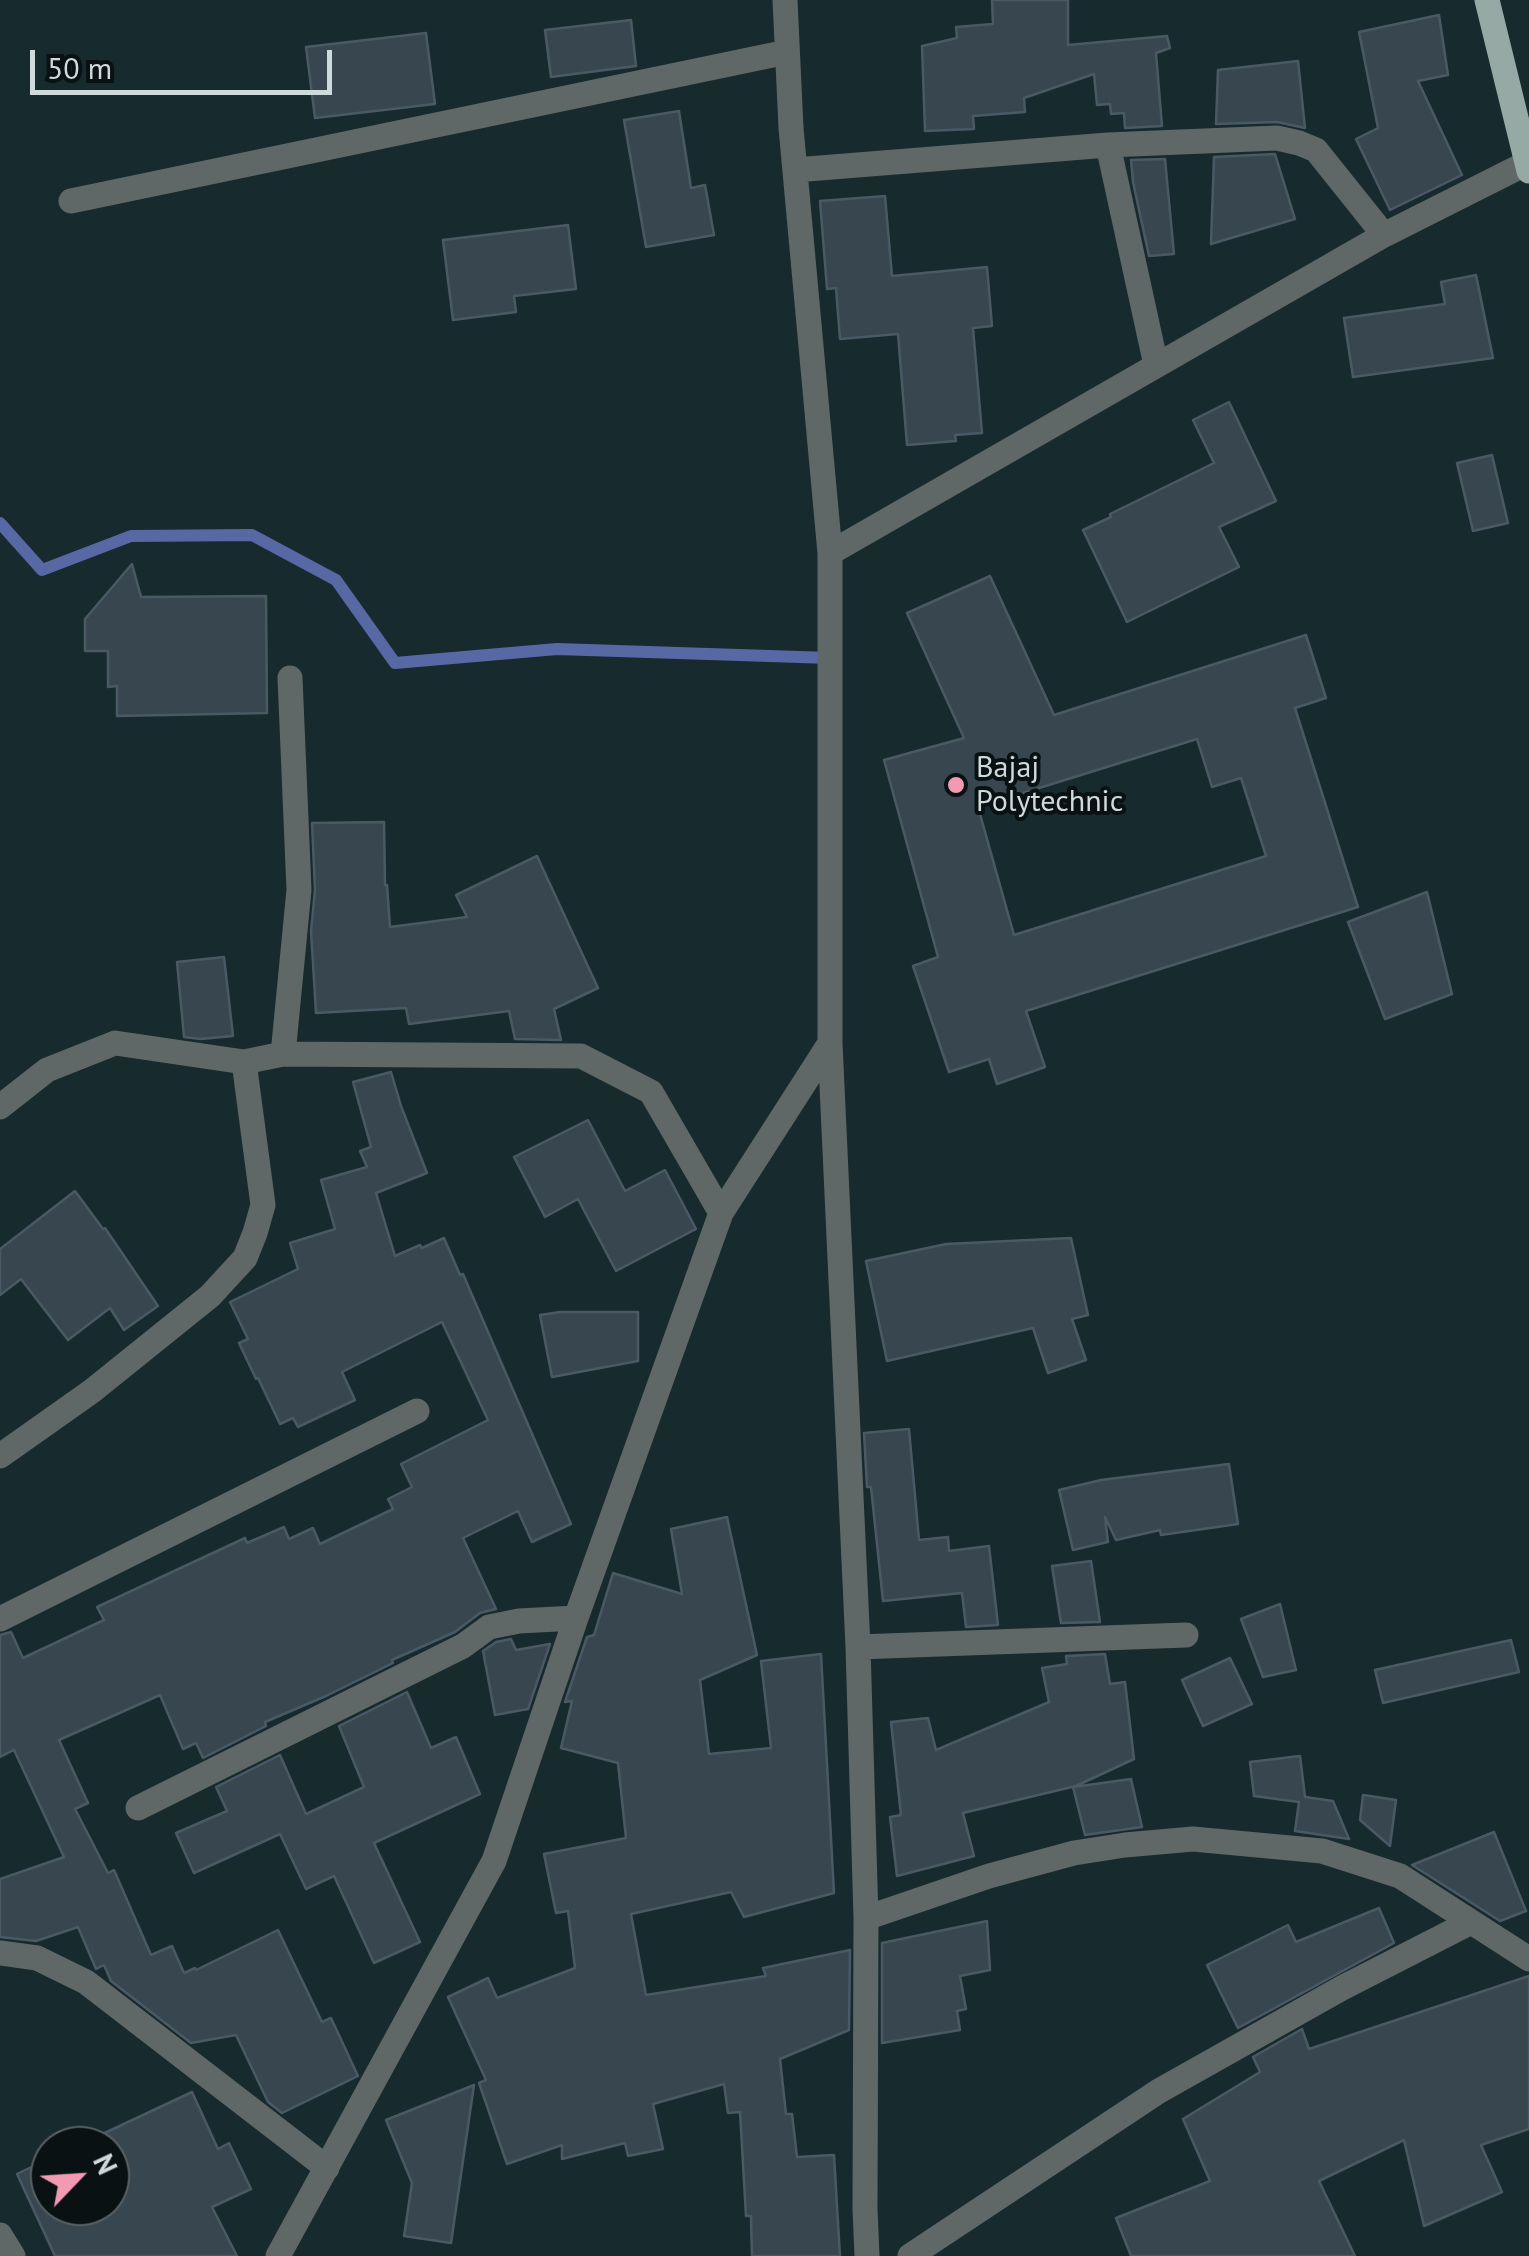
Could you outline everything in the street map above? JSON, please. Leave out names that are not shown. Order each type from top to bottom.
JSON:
[{"type":"main road","points":[[1487,0],[1528,165]]},
{"type":"street","points":[[784,0],[795,170],[830,552],[830,1043],[858,1646],[866,1918],[867,2256]]},
{"type":"street","points":[[72,201],[788,52]]},
{"type":"street","points":[[795,170],[1108,145],[1277,138],[1316,150],[1384,235]]},
{"type":"street","points":[[1108,145],[1156,366]]},
{"type":"street","points":[[830,552],[1384,235],[1528,165]]},
{"type":"street","points":[[283,1054],[299,890],[290,678]]},
{"type":"street","points":[[0,1107],[48,1070],[115,1043],[244,1062],[283,1054],[581,1056],[651,1092],[721,1213]]},
{"type":"street","points":[[278,2256],[494,1861],[721,1213],[830,1043]]},
{"type":"street","points":[[0,1456],[92,1391],[210,1296],[245,1258],[263,1205],[244,1062]]},
{"type":"street","points":[[0,1619],[416,1411]]},
{"type":"street","points":[[138,1808],[463,1646],[489,1627],[576,1618]]},
{"type":"street","points":[[858,1646],[1186,1635]]},
{"type":"street","points":[[866,1918],[989,1876],[1074,1853],[1193,1839],[1322,1851],[1400,1876],[1529,1959]]},
{"type":"street","points":[[910,2256],[1159,2091],[1342,1988],[1471,1922]]},
{"type":"street","points":[[0,1954],[37,1958],[86,1982],[327,2168]]},
{"type":"street","points":[[0,2235],[13,2256]]},
{"type":"building","points":[[992,0],[1068,0],[1068,45],[1167,36],[1170,48],[1156,53],[1162,126],[1125,128],[1124,113],[1111,114],[1110,104],[1097,105],[1094,74],[1024,98],[1025,112],[973,116],[974,129],[925,131],[922,46],[957,38],[956,27],[993,24]]},
{"type":"building","points":[[1439,15],[1448,75],[1418,81],[1462,175],[1390,210],[1356,139],[1378,128],[1359,32]]},
{"type":"building","points":[[631,20],[636,66],[551,77],[545,30]]},
{"type":"building","points":[[426,33],[435,104],[315,118],[306,47]]},
{"type":"building","points":[[1298,61],[1305,128],[1277,122],[1216,124],[1218,70]]},
{"type":"building","points":[[679,111],[691,188],[705,185],[714,235],[646,247],[624,120]]},
{"type":"building","points":[[1275,154],[1295,219],[1211,244],[1214,157]]},
{"type":"building","points":[[1165,159],[1174,254],[1149,256],[1131,160]]},
{"type":"building","points":[[885,196],[892,276],[987,267],[992,326],[973,328],[982,433],[955,435],[956,441],[907,445],[898,334],[840,339],[836,288],[827,289],[820,201]]},
{"type":"building","points":[[568,225],[576,289],[514,296],[516,312],[453,320],[443,240]]},
{"type":"building","points":[[1476,275],[1493,358],[1353,377],[1344,318],[1445,304],[1441,282]]},
{"type":"building","points":[[1229,402],[1276,501],[1219,527],[1239,567],[1127,622],[1083,530],[1214,463],[1193,420]]},
{"type":"building","points":[[1492,455],[1508,523],[1473,531],[1457,463]]},
{"type":"building","points":[[132,564],[141,597],[266,596],[267,713],[117,716],[117,686],[108,687],[108,651],[85,651],[85,619]]},
{"type":"building","points":[[990,576],[1054,715],[1306,635],[1326,698],[1295,708],[1358,907],[1026,1011],[1045,1067],[997,1084],[989,1059],[949,1072],[913,966],[938,957],[884,760],[964,738],[907,613]],"holes":[[[1197,739],[1212,787],[1241,778],[1266,856],[1014,935],[978,807]]]},
{"type":"building","points":[[384,822],[390,927],[467,917],[456,895],[537,856],[598,988],[554,1009],[561,1040],[515,1039],[509,1011],[409,1024],[406,1008],[316,1013],[311,931],[315,890],[312,823]]},
{"type":"building","points":[[1427,892],[1452,994],[1385,1019],[1348,922]]},
{"type":"building","points":[[224,957],[233,1036],[184,1037],[177,962]]},
{"type":"building","points":[[391,1072],[427,1173],[376,1193],[395,1256],[444,1238],[571,1524],[532,1542],[518,1511],[463,1538],[496,1609],[480,1613],[455,1632],[326,1696],[265,1722],[266,1726],[203,1758],[196,1743],[183,1749],[160,1695],[59,1740],[88,1803],[75,1809],[108,1873],[114,1870],[151,1955],[172,1946],[184,1973],[278,1930],[322,2022],[331,2018],[358,2076],[282,2113],[268,2102],[236,2035],[191,2043],[111,1981],[104,1965],[96,1969],[78,1927],[36,1941],[0,1937],[0,1879],[64,1857],[14,1750],[0,1757],[0,1635],[11,1632],[23,1658],[104,1620],[97,1607],[245,1538],[247,1543],[284,1527],[289,1539],[313,1528],[320,1544],[393,1509],[388,1499],[412,1487],[401,1464],[488,1420],[442,1322],[342,1372],[355,1400],[298,1427],[293,1418],[280,1424],[239,1343],[248,1339],[230,1302],[298,1269],[290,1243],[335,1229],[321,1180],[367,1167],[360,1151],[371,1147],[353,1082]]},
{"type":"building","points":[[588,1120],[625,1191],[665,1170],[696,1229],[616,1271],[578,1199],[545,1217],[514,1157]]},
{"type":"building","points":[[75,1191],[158,1306],[124,1330],[110,1308],[68,1340],[21,1279],[0,1295],[0,1249]]},
{"type":"building","points":[[1071,1238],[1088,1315],[1072,1319],[1086,1360],[1048,1373],[1033,1328],[887,1361],[866,1261],[946,1244]]},
{"type":"building","points":[[638,1312],[638,1361],[552,1377],[540,1315]]},
{"type":"building","points":[[909,1429],[919,1540],[948,1537],[949,1551],[989,1546],[998,1625],[966,1627],[962,1593],[883,1601],[871,1487],[867,1487],[864,1433]]},
{"type":"building","points":[[1229,1464],[1238,1524],[1161,1535],[1160,1530],[1116,1540],[1105,1517],[1108,1542],[1073,1550],[1059,1490],[1101,1480]]},
{"type":"building","points":[[727,1517],[757,1655],[700,1680],[709,1754],[771,1748],[761,1661],[821,1654],[834,1893],[744,1917],[731,1892],[631,1914],[646,1995],[766,1976],[763,1968],[850,1950],[849,2030],[780,2059],[786,2114],[792,2114],[797,2157],[834,2155],[840,2256],[752,2256],[740,2112],[728,2113],[724,2084],[653,2104],[663,2149],[628,2156],[625,2143],[562,2159],[562,2145],[507,2164],[479,2083],[486,2080],[448,1997],[488,1978],[497,1998],[575,1968],[568,1911],[556,1913],[544,1854],[626,1838],[618,1763],[561,1748],[572,1701],[565,1702],[587,1637],[594,1635],[613,1573],[682,1594],[671,1529]]},
{"type":"building","points":[[1091,1561],[1100,1622],[1061,1623],[1052,1566]]},
{"type":"building","points":[[1280,1604],[1296,1670],[1263,1677],[1241,1619]]},
{"type":"building","points":[[511,1639],[516,1650],[550,1644],[528,1709],[495,1715],[483,1651],[496,1642]]},
{"type":"building","points":[[1511,1640],[1519,1672],[1383,1703],[1375,1670]]},
{"type":"building","points":[[1105,1654],[1110,1684],[1125,1682],[1134,1759],[1076,1786],[963,1813],[974,1856],[897,1876],[890,1817],[901,1815],[891,1722],[928,1718],[936,1750],[1049,1702],[1042,1668],[1067,1664],[1066,1656]]},
{"type":"building","points":[[1230,1658],[1252,1704],[1203,1726],[1182,1680]]},
{"type":"building","points":[[407,1692],[431,1748],[456,1737],[480,1794],[374,1843],[420,1942],[374,1963],[334,1876],[306,1889],[280,1834],[194,1873],[176,1833],[227,1811],[216,1787],[280,1755],[306,1814],[364,1787],[339,1726]]},
{"type":"building","points":[[1300,1756],[1305,1797],[1333,1801],[1349,1839],[1295,1831],[1299,1802],[1254,1796],[1250,1762]]},
{"type":"building","points":[[1131,1779],[1142,1827],[1085,1835],[1073,1787]]},
{"type":"building","points":[[1363,1795],[1396,1800],[1390,1846],[1360,1820]]},
{"type":"building","points":[[1494,1832],[1526,1911],[1500,1921],[1412,1865]]},
{"type":"building","points":[[1379,1908],[1394,1943],[1238,2028],[1207,1965],[1288,1925],[1296,1942]]},
{"type":"building","points":[[987,1921],[990,1970],[960,1976],[966,2009],[957,2011],[960,2030],[882,2043],[882,1943]]},
{"type":"building","points":[[1529,1976],[1529,2129],[1481,2145],[1502,2192],[1424,2226],[1404,2140],[1319,2181],[1355,2256],[1131,2256],[1116,2218],[1210,2181],[1183,2119],[1260,2072],[1253,2057],[1302,2029],[1309,2049]]},
{"type":"building","points":[[474,2085],[451,2243],[404,2236],[412,2183],[386,2120]]},
{"type":"building","points":[[192,2092],[218,2149],[229,2143],[251,2189],[212,2207],[237,2256],[55,2256],[41,2226],[130,2226],[130,2126],[120,2126]]},
{"type":"building","points":[[30,2168],[30,2202],[17,2174]]},
{"type":"waterway","points":[[0,523],[42,570],[131,536],[252,535],[336,580],[395,663],[557,649],[830,658]]},
{"type":"place","name":"Bajaj Polytechnic","points":[[956,785]]}]
